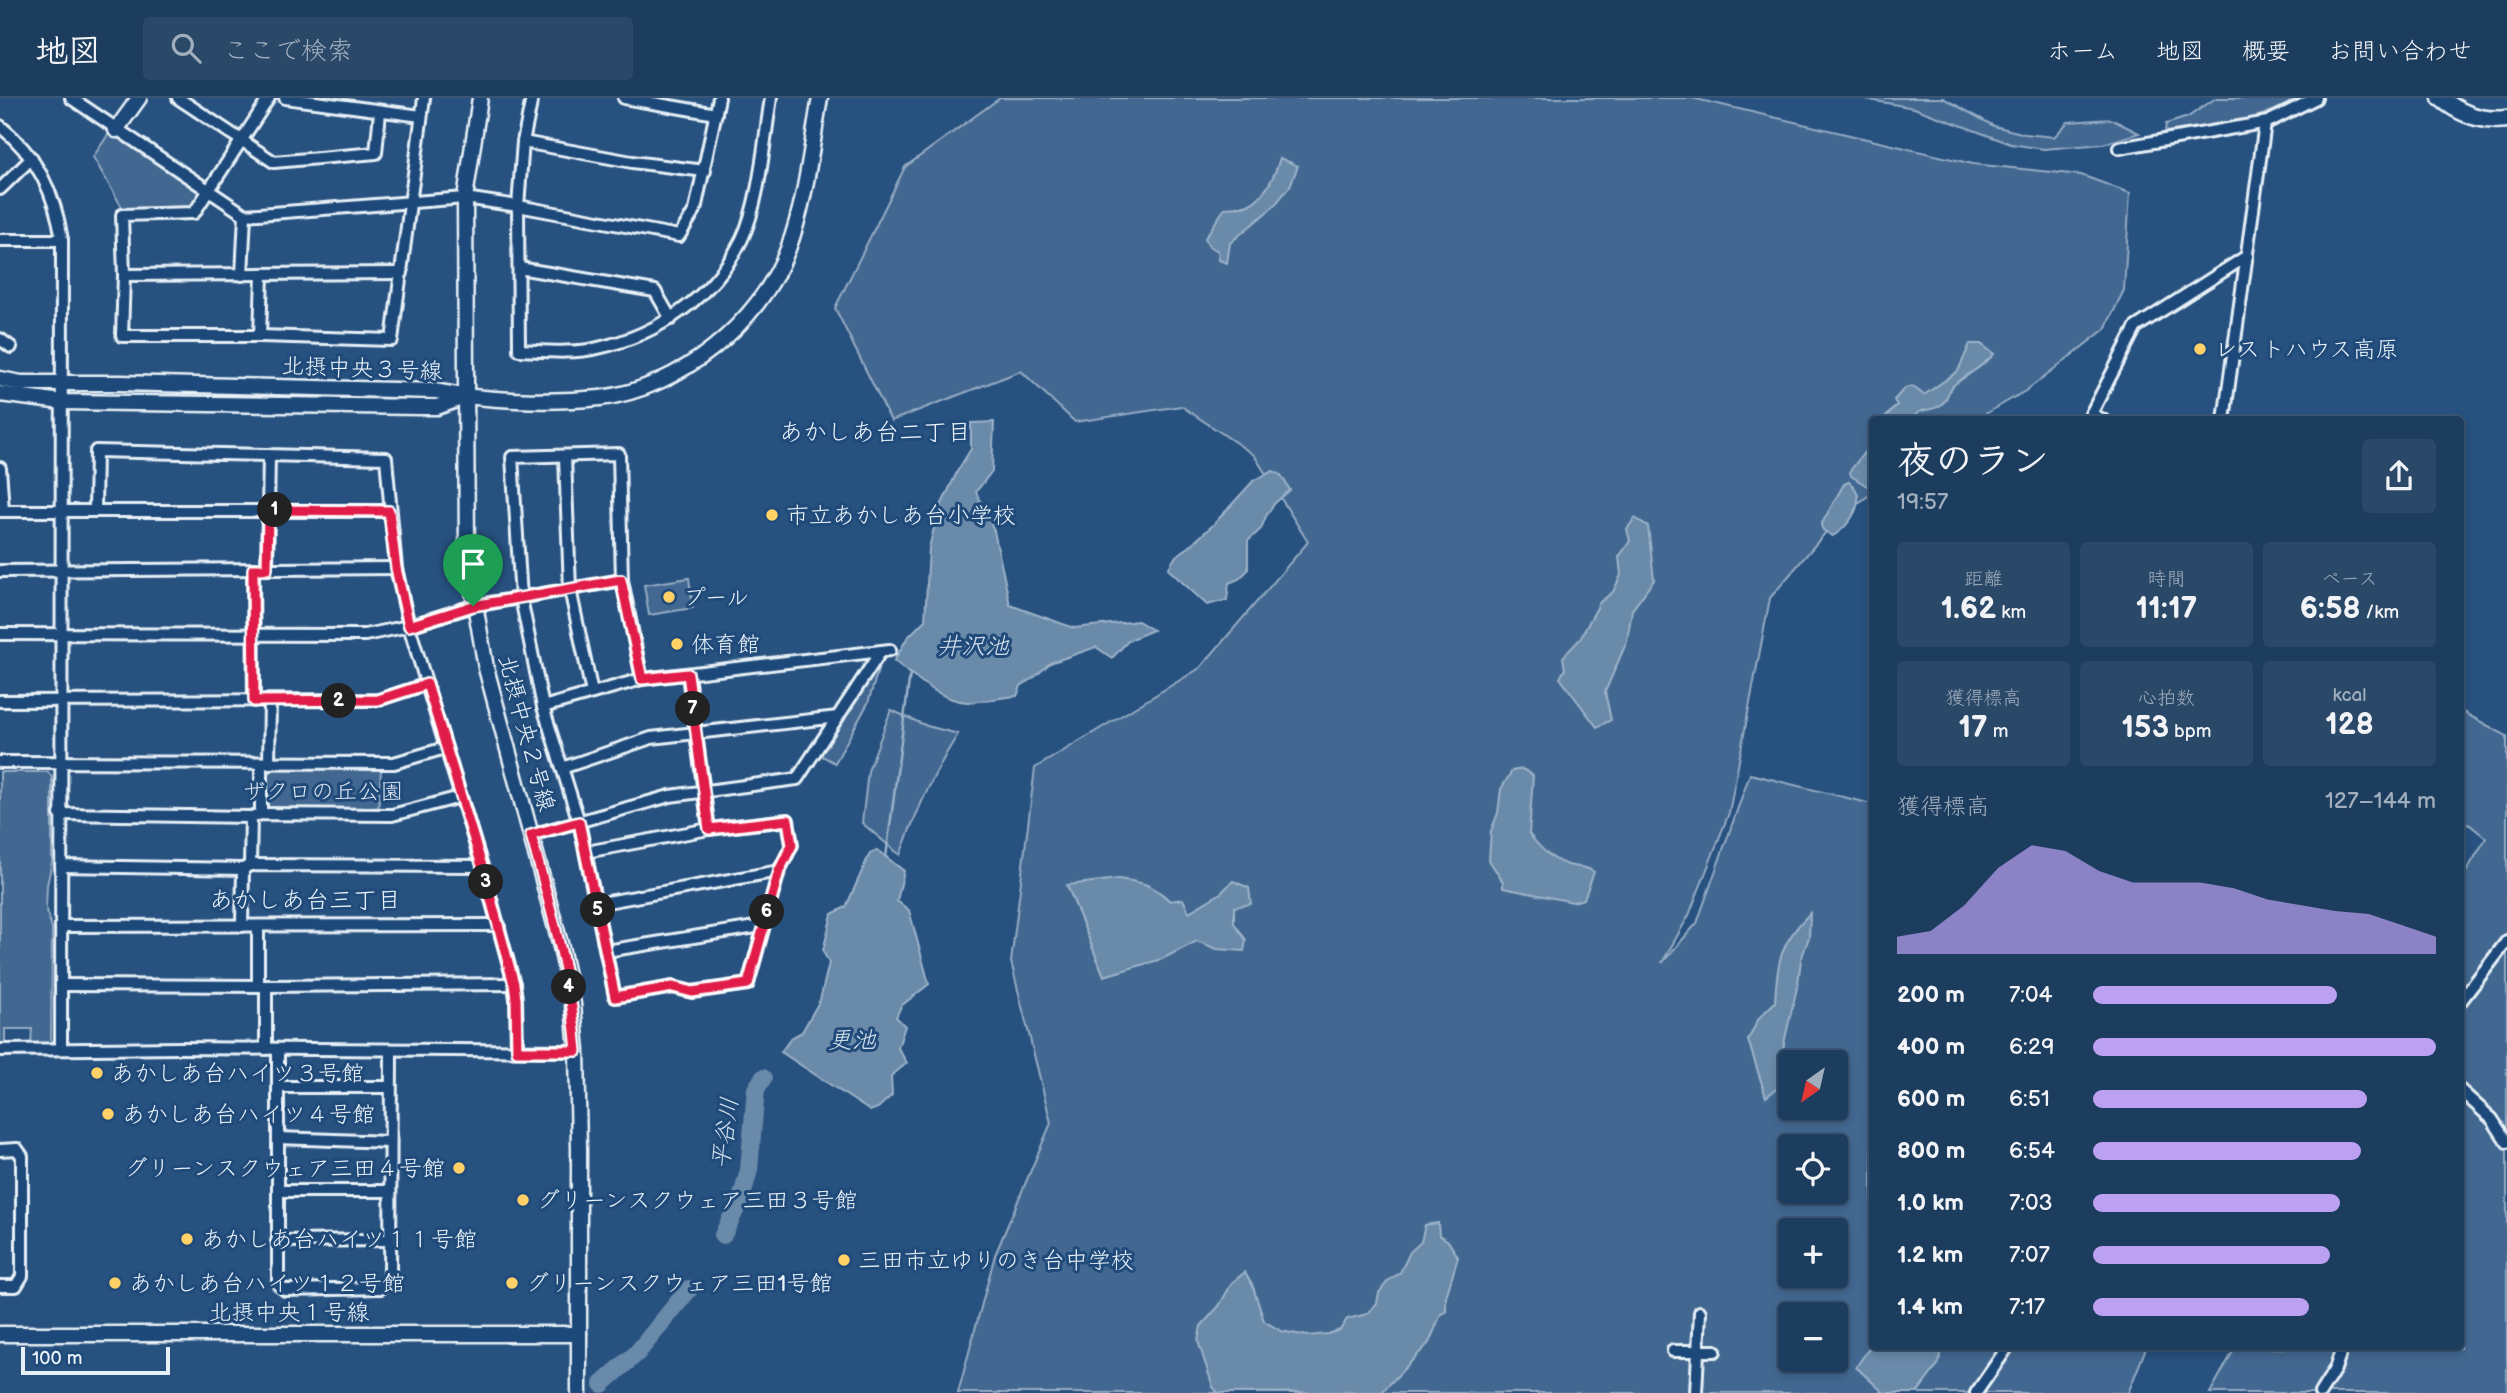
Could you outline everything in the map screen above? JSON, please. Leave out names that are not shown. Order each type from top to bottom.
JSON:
[{"type":"main road","points":[[2441,98],[2461,112],[2478,118],[2507,119]]},
{"type":"street","points":[[71,98],[245,215],[465,198],[679,236],[695,210],[719,98]]},
{"type":"street","points":[[116,130],[139,98]]},
{"type":"street","points":[[178,98],[274,162],[376,153],[380,112]]},
{"type":"street","points":[[269,98],[194,213],[122,215],[122,336],[392,340],[424,98]]},
{"type":"street","points":[[285,98],[421,116]]},
{"type":"street","name":"北摂中央２号線","points":[[480,98],[465,198],[467,558],[473,606],[498,718],[561,947],[573,1004],[577,1051],[579,1393]]},
{"type":"street","points":[[532,98],[523,142],[518,206],[519,350],[556,351],[597,348],[635,336],[671,319],[707,289],[724,269],[743,237],[755,192],[771,98]]},
{"type":"street","points":[[624,98],[652,100],[716,114]]},
{"type":"street","points":[[465,397],[601,397],[629,391],[658,380],[686,367],[710,351],[763,297],[787,251],[801,202],[820,98]]},
{"type":"street","points":[[2119,148],[2265,123],[2316,98]]},
{"type":"street","points":[[2225,416],[2265,123]]},
{"type":"street","points":[[0,126],[32,158],[45,180],[58,216],[62,240],[61,1049]]},
{"type":"street","points":[[523,142],[705,172]]},
{"type":"street","points":[[0,189],[32,158]]},
{"type":"street","points":[[242,275],[245,215]]},
{"type":"street","points":[[0,240],[62,240]]},
{"type":"street","points":[[2095,416],[2091,414],[2136,327],[2247,257]]},
{"type":"street","points":[[519,268],[655,291],[671,319]]},
{"type":"street","points":[[124,275],[402,273]]},
{"type":"street","points":[[260,336],[262,275]]},
{"type":"street","points":[[0,339],[11,347]]},
{"type":"street","name":"北摂中央３号線","points":[[0,379],[21,383],[435,391],[465,397]]},
{"type":"street","name":"北摂中央３号線","points":[[0,394],[62,402],[421,407],[437,407],[465,397]]},
{"type":"street","points":[[95,511],[96,451],[386,458],[396,568],[409,626],[482,866],[514,984],[517,1051]]},
{"type":"street","points":[[586,852],[709,829],[788,820],[792,845],[779,871],[748,984],[692,992],[673,987],[615,997],[579,822],[543,707],[521,598],[512,457],[619,454],[621,580],[642,679]]},
{"type":"street","points":[[267,569],[269,455]]},
{"type":"street","points":[[565,457],[570,590],[592,693]]},
{"type":"street","points":[[0,468],[1,510],[389,511]]},
{"type":"street","points":[[0,571],[396,568]]},
{"type":"street","points":[[253,569],[254,701]]},
{"type":"street","points":[[0,634],[365,635],[409,626],[473,606],[621,580]]},
{"type":"street","points":[[531,835],[670,796],[797,779],[885,650],[642,679],[543,707]]},
{"type":"street","points":[[688,674],[709,829]]},
{"type":"street","points":[[0,701],[378,700],[427,684]]},
{"type":"street","points":[[242,926],[246,867],[265,764],[270,701]]},
{"type":"street","points":[[562,768],[651,738],[838,717]]},
{"type":"street","points":[[0,762],[394,763],[446,748]]},
{"type":"street","points":[[61,814],[392,815],[460,797]]},
{"type":"street","points":[[61,866],[482,866]]},
{"type":"street","points":[[596,904],[779,871]]},
{"type":"street","points":[[61,926],[499,925]]},
{"type":"street","points":[[258,926],[262,986],[278,1087],[278,1284],[285,1290],[381,1288],[390,1281],[391,1050]]},
{"type":"street","points":[[606,951],[762,926]]},
{"type":"street","points":[[2464,997],[2507,941]]},
{"type":"street","points":[[61,985],[514,984]]},
{"type":"street","points":[[0,1050],[577,1051]]},
{"type":"street","points":[[278,1087],[390,1087]]},
{"type":"street","points":[[2464,1094],[2492,1119],[2507,1142]]},
{"type":"street","points":[[278,1138],[390,1142]]},
{"type":"street","points":[[0,1150],[17,1149],[22,1156],[22,1276],[16,1286],[0,1286]]},
{"type":"street","points":[[278,1191],[390,1191]]},
{"type":"street","points":[[277,1241],[389,1240]]},
{"type":"street","points":[[1696,1393],[1700,1312]]},
{"type":"street","name":"北摂中央１号線","points":[[0,1334],[579,1334]]},
{"type":"street","points":[[1976,1393],[2006,1350]]},
{"type":"street","points":[[2320,1393],[2335,1369],[2341,1350]]},
{"type":"street","points":[[1673,1352],[1715,1351]]},
{"type":"green space","points":[[1000,98],[1692,98],[1973,164],[2081,175],[2130,193],[2124,290],[2105,329],[2027,390],[1982,416],[1869,416],[1869,495],[1837,519],[1770,598],[1729,813],[1689,915],[1662,963],[1697,923],[1750,774],[1869,803],[1869,1350],[2145,1350],[2128,1393],[958,1393],[995,1255],[1051,1123],[1011,962],[1035,768],[1200,668],[1308,542],[1254,455],[1181,406],[1075,422],[1021,371],[891,421],[835,308],[905,167]]},
{"type":"green space","points":[[1859,98],[1943,98],[1994,126],[2025,134],[2054,137],[2068,122],[2111,119],[2139,133],[2103,144],[2044,149],[2011,144],[1914,108]]},
{"type":"green space","points":[[2216,98],[2297,98],[2282,107],[2250,118],[2165,132],[2166,124],[2188,117]]},
{"type":"green space","points":[[110,132],[201,194],[192,209],[123,209],[93,157]]},
{"type":"green space","name":"プール","points":[[689,578],[693,608],[649,615],[644,585]]},
{"type":"green space","points":[[882,657],[868,703],[835,763],[818,754]]},
{"type":"green space","points":[[891,710],[927,726],[958,734],[926,793],[900,855],[862,823],[868,771]]},
{"type":"green space","points":[[2464,713],[2507,736],[2507,1393],[2210,1393],[2234,1350],[2464,1350],[2464,875],[2486,838],[2464,823]]},
{"type":"green space","name":"ザクロの丘公園","points":[[275,768],[381,769],[378,815],[273,814],[266,807],[266,775]]},
{"type":"green space","points":[[0,772],[48,772],[52,777],[52,862],[46,908],[52,929],[51,1045],[31,1045],[32,1029],[5,1029],[5,1045],[0,1045]]},
{"type":"water","points":[[1280,158],[1298,166],[1290,186],[1274,206],[1230,243],[1227,263],[1219,260],[1218,251],[1209,246],[1205,238],[1225,208],[1246,206],[1259,197],[1272,178]]},
{"type":"water","points":[[1970,344],[1981,344],[1994,354],[1955,384],[1941,405],[1914,416],[1887,416],[1897,405],[1894,400],[1905,388],[1912,386],[1924,395],[1958,371]]},
{"type":"water","name":"井沢池","points":[[994,422],[992,471],[976,492],[994,531],[1010,605],[1074,628],[1138,621],[1153,630],[1129,640],[1112,658],[1096,647],[1050,663],[1021,686],[1017,696],[957,701],[938,693],[894,661],[907,638],[925,620],[929,548],[938,512],[971,449],[971,423]]},
{"type":"water","points":[[1869,446],[1869,487],[1851,476],[1850,471]]},
{"type":"water","points":[[1273,471],[1281,475],[1290,490],[1275,503],[1261,529],[1248,541],[1248,570],[1239,579],[1229,583],[1227,600],[1207,605],[1168,569],[1176,556],[1214,524],[1254,480]]},
{"type":"water","points":[[1849,482],[1858,496],[1858,503],[1846,526],[1833,536],[1823,530],[1821,525],[1844,484]]},
{"type":"water","points":[[1635,518],[1648,526],[1654,580],[1632,610],[1627,641],[1605,692],[1611,720],[1597,727],[1560,678],[1565,669],[1563,657],[1580,639],[1600,602],[1613,592],[1621,575],[1619,557],[1630,541],[1627,529]]},
{"type":"water","points":[[1522,769],[1533,775],[1529,834],[1556,860],[1594,872],[1584,899],[1573,902],[1503,888],[1503,882],[1489,860],[1491,831],[1498,813],[1501,789],[1512,771]]},
{"type":"water","name":"更池","points":[[877,850],[904,871],[897,901],[909,910],[929,984],[901,1006],[896,1017],[905,1026],[898,1048],[907,1063],[891,1076],[892,1095],[878,1108],[870,1111],[781,1052],[791,1038],[802,1032],[820,1000],[829,963],[823,951],[832,914],[846,907],[870,853]]},
{"type":"water","points":[[1118,879],[1146,885],[1170,901],[1183,899],[1189,912],[1221,893],[1233,881],[1249,888],[1251,904],[1234,907],[1234,923],[1246,940],[1244,951],[1217,949],[1197,941],[1162,959],[1104,976],[1067,885]]},
{"type":"water","points":[[1810,913],[1809,937],[1801,960],[1783,1050],[1778,1050],[1778,1088],[1766,1097],[1748,1040],[1759,1018],[1775,1002],[1782,953]]},
{"type":"water","points":[[1438,1223],[1439,1235],[1448,1241],[1458,1257],[1446,1297],[1446,1312],[1441,1314],[1429,1343],[1382,1392],[1218,1393],[1213,1387],[1198,1341],[1201,1326],[1219,1306],[1232,1283],[1245,1272],[1252,1284],[1264,1321],[1281,1331],[1307,1336],[1328,1334],[1340,1330],[1347,1319],[1367,1314],[1377,1303],[1379,1293],[1388,1281],[1400,1273],[1410,1252],[1421,1242],[1425,1225]]},
{"type":"water","points":[[1869,1348],[1941,1350],[1939,1363],[1917,1393],[1884,1393],[1856,1367]]},
{"type":"waterway","points":[[886,857],[910,673]]},
{"type":"waterway","name":"平谷川","points":[[723,1235],[742,1196],[749,1170],[756,1089],[763,1078]]},
{"type":"waterway","name":"平谷川","points":[[602,1384],[637,1353],[689,1289]]},
{"type":"place","name":"レストハウス高原","points":[[2200,349]]},
{"type":"place","name":"市立あかしあ台小学校","points":[[772,515]]},
{"type":"place","name":"プール","points":[[669,597]]},
{"type":"place","name":"体育館","points":[[677,644]]},
{"type":"place","name":"あかしあ台ハイツ３号館","points":[[97,1073]]},
{"type":"place","name":"あかしあ台ハイツ４号館","points":[[108,1114]]},
{"type":"place","name":"グリーンスクウェア三田４号館","points":[[459,1168]]},
{"type":"place","name":"グリーンスクウェア三田３号館","points":[[523,1200]]},
{"type":"place","name":"あかしあ台ハイツ１１号館","points":[[187,1239]]},
{"type":"place","name":"三田市立ゆりのき台中学校","points":[[844,1260]]},
{"type":"place","name":"あかしあ台ハイツ１２号館","points":[[115,1283]]},
{"type":"place","name":"グリーンスクウェア三田1号館","points":[[512,1283]]},
{"type":"district","name":"あかしあ台二丁目","points":[[875,432]]},
{"type":"district","name":"あかしあ台三丁目","points":[[305,900]]},
{"type":"route","points":[[268,510],[389,511],[396,568],[409,626],[473,606],[621,580],[642,679],[688,674],[709,829],[788,820],[792,845],[779,871],[748,984],[692,992],[673,987],[615,997],[579,822],[531,835],[561,947],[573,1004],[577,1051],[517,1051],[514,984],[482,866],[427,684],[378,700],[254,701],[253,569],[267,569],[268,510]]}]
